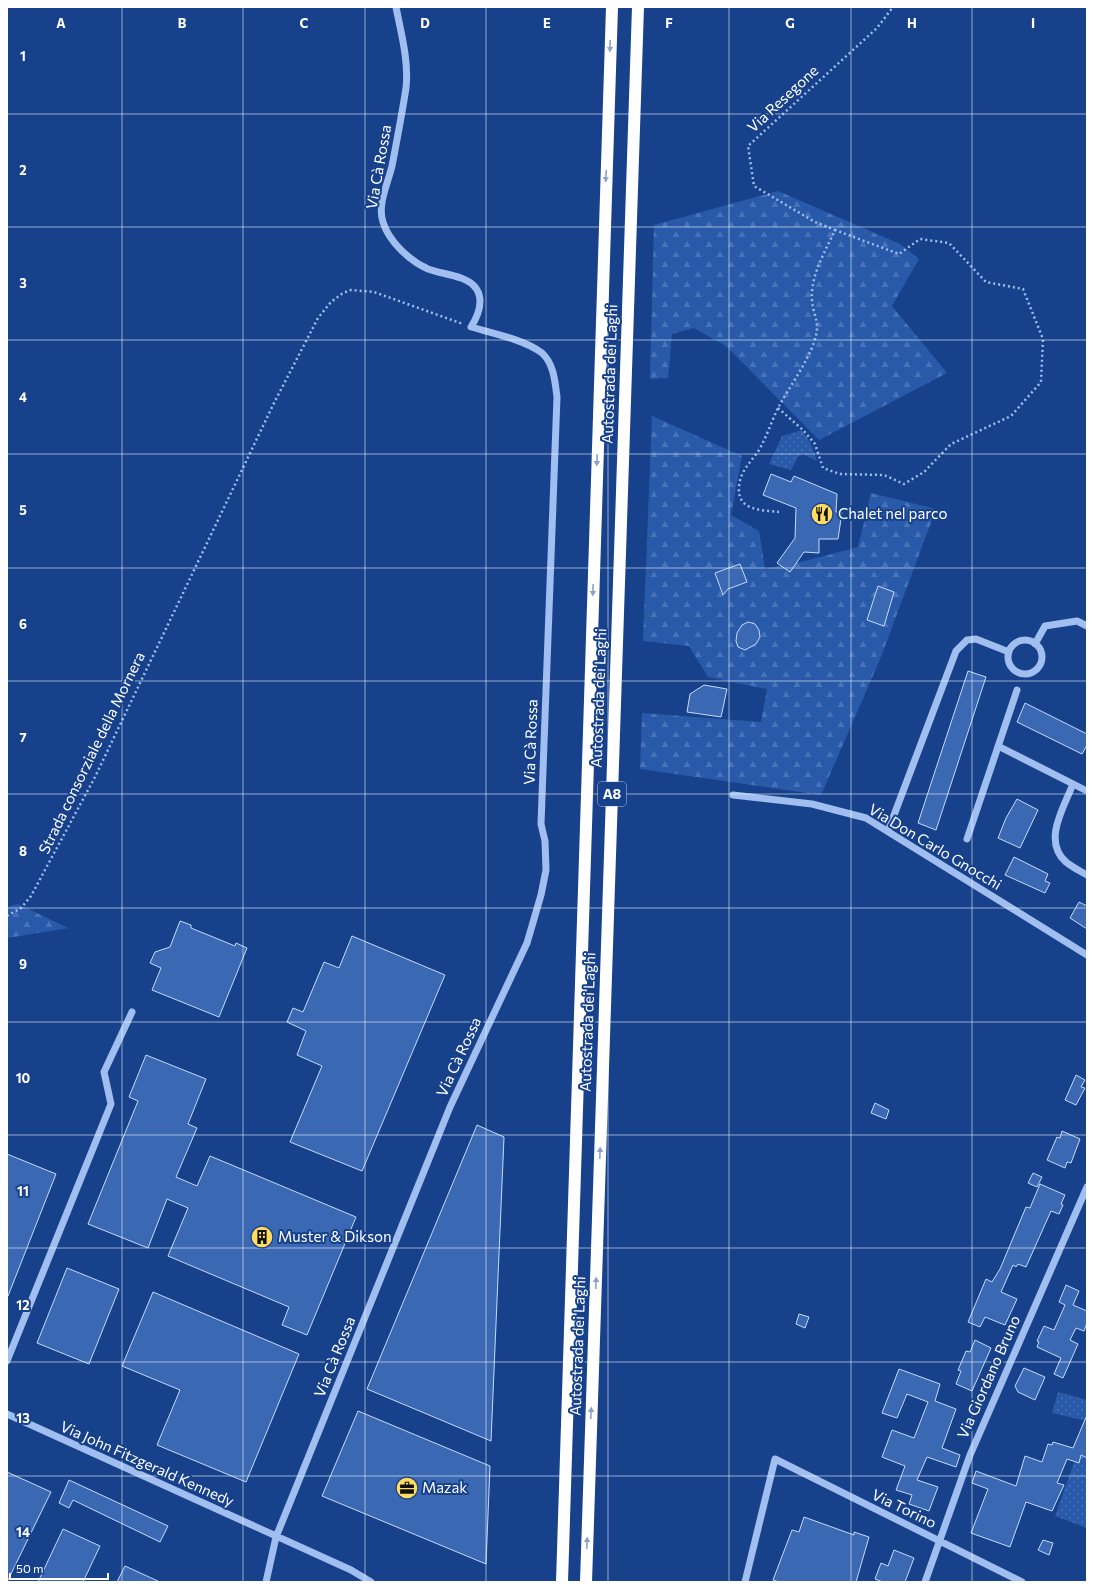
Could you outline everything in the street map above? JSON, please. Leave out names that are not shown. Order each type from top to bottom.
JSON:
[{"type":"highway","name":"Autostrada dei Laghi","points":[[562,1582],[612,7]]},
{"type":"highway","name":"Autostrada dei Laghi","points":[[586,1582],[638,7]]},
{"type":"street","name":"Via Cà Rossa","points":[[276,1537],[450,1107],[527,943],[541,895],[546,870],[545,841],[541,824],[557,405],[555,377],[542,354],[526,344],[471,327],[478,316],[481,304],[479,293],[470,282],[428,269],[397,248],[383,222],[382,206],[392,168],[406,86],[405,51],[396,7]]},
{"type":"street","points":[[1035,644],[1045,626],[1077,621],[1087,626]]},
{"type":"street","points":[[888,831],[956,651],[967,640],[976,639],[1008,652]]},
{"type":"street","points":[[1025,640],[1035,644],[1041,653],[1041,658],[1037,668],[1032,672],[1022,673],[1012,668],[1009,663],[1008,652],[1014,644],[1025,640]]},
{"type":"street","points":[[967,839],[1017,690]]},
{"type":"street","points":[[998,746],[1087,791]]},
{"type":"street","points":[[1073,784],[1055,830],[1056,849],[1065,862],[1087,876]]},
{"type":"street","name":"Via Don Carlo Gnocchi","points":[[733,795],[812,804],[866,818],[1087,955]]},
{"type":"street","points":[[7,1361],[111,1104],[104,1072],[132,1012]]},
{"type":"street","name":"Via Giordano Bruno","points":[[925,1582],[970,1454],[1087,1187]]},
{"type":"street","name":"Via John Fitzgerald Kennedy","points":[[8,1417],[351,1570],[371,1582]]},
{"type":"street","name":"Via Torino","points":[[745,1582],[775,1459],[1022,1582]]},
{"type":"street","points":[[266,1582],[276,1537]]},
{"type":"path","name":"Via Resegone","points":[[835,230],[815,222],[754,186],[748,146],[877,28],[894,7]]},
{"type":"path","points":[[778,408],[803,430],[815,444],[822,468],[840,474],[884,475],[904,484],[924,472],[951,444],[1011,416],[1041,382],[1043,339],[1023,289],[986,282],[949,243],[920,239],[899,254],[835,230],[817,270],[813,285],[812,302],[818,327],[814,343],[778,408],[759,450],[744,469],[739,488],[743,502],[752,509],[779,512]]},
{"type":"path","name":"Strada consorziale della Mornera","points":[[7,916],[21,908],[31,896],[96,777],[163,633],[274,403],[318,318],[331,302],[343,293],[351,290],[374,292],[471,327]]},
{"type":"green space","points":[[778,191],[900,244],[919,259],[892,306],[947,373],[819,440],[726,346],[694,328],[672,334],[668,378],[650,379],[654,225]]},
{"type":"green space","points":[[652,416],[742,456],[731,515],[759,531],[765,569],[805,561],[858,547],[871,493],[936,509],[881,657],[821,795],[640,769],[642,713],[761,722],[767,689],[708,677],[689,646],[643,641]]},
{"type":"green space","points":[[802,430],[811,444],[817,461],[803,454],[798,457],[791,470],[769,464],[782,436]]},
{"type":"green space","points":[[18,904],[69,928],[7,938],[7,907]]},
{"type":"green space","points":[[1058,1392],[1087,1400],[1087,1421],[1052,1413]]},
{"type":"green space","points":[[1087,1426],[1087,1528],[1055,1516]]},
{"type":"building","name":"Chalet nel parco","points":[[771,474],[791,482],[794,476],[837,494],[836,512],[842,512],[838,539],[819,539],[819,553],[804,552],[790,572],[777,563],[795,538],[796,508],[763,495]]},
{"type":"building","points":[[740,564],[747,582],[728,589],[723,595],[715,573]]},
{"type":"building","points":[[878,586],[894,592],[884,626],[867,620]]},
{"type":"building","points":[[748,622],[755,624],[759,630],[760,637],[756,644],[745,650],[738,647],[736,641],[737,633],[742,625]]},
{"type":"building","points":[[968,671],[986,677],[936,830],[918,823]]},
{"type":"building","points":[[704,685],[727,689],[721,717],[687,712],[690,694]]},
{"type":"building","points":[[1025,703],[1087,734],[1087,745],[1082,754],[1017,722]]},
{"type":"building","points":[[1017,799],[1038,810],[1020,848],[998,838],[1006,818]]},
{"type":"building","points":[[1014,857],[1048,874],[1045,881],[1050,883],[1045,893],[1005,875]]},
{"type":"building","points":[[1079,902],[1087,906],[1087,929],[1070,918]]},
{"type":"building","points":[[180,921],[191,925],[191,928],[235,946],[236,943],[247,948],[219,1017],[152,990],[161,968],[150,963],[155,952],[170,947]]},
{"type":"building","points":[[352,936],[445,975],[362,1171],[290,1142],[322,1066],[297,1055],[306,1031],[287,1022],[293,1008],[303,1012],[324,962],[339,968]]},
{"type":"building","points":[[146,1055],[206,1079],[188,1124],[197,1128],[176,1177],[197,1186],[210,1156],[356,1217],[307,1335],[282,1325],[289,1307],[168,1256],[188,1208],[167,1199],[148,1248],[88,1224],[138,1101],[129,1097]]},
{"type":"building","points":[[1076,1075],[1085,1080],[1081,1087],[1085,1088],[1076,1105],[1065,1100]]},
{"type":"building","points":[[875,1103],[889,1110],[886,1119],[871,1113]]},
{"type":"building","points":[[477,1125],[504,1137],[491,1441],[367,1389]]},
{"type":"building","points":[[1062,1131],[1080,1139],[1071,1163],[1067,1162],[1065,1168],[1047,1160],[1057,1137],[1060,1138]]},
{"type":"building","points":[[7,1154],[56,1174],[8,1296],[7,1296]]},
{"type":"building","points":[[1033,1173],[1042,1177],[1037,1187],[1028,1183]]},
{"type":"building","points":[[1040,1184],[1065,1195],[1061,1204],[1063,1205],[1059,1214],[1051,1211],[1026,1267],[1018,1264],[1016,1267],[1013,1265],[1001,1292],[1017,1299],[1005,1325],[985,1317],[980,1327],[968,1322],[986,1279],[992,1282],[1000,1269],[1026,1207],[1030,1208]]},
{"type":"building","points":[[67,1268],[119,1289],[89,1364],[37,1343]]},
{"type":"building","points":[[1066,1285],[1079,1291],[1073,1305],[1087,1311],[1087,1323],[1084,1331],[1076,1328],[1070,1340],[1078,1344],[1063,1378],[1054,1374],[1061,1358],[1037,1347],[1039,1342],[1037,1341],[1044,1326],[1054,1330],[1065,1305],[1059,1302]]},
{"type":"building","points":[[153,1292],[299,1354],[246,1482],[157,1445],[180,1390],[122,1366]]},
{"type":"building","points":[[799,1314],[809,1317],[805,1328],[796,1324]]},
{"type":"building","points":[[975,1340],[991,1348],[972,1391],[956,1384],[961,1371],[958,1370],[966,1351],[970,1352]]},
{"type":"building","points":[[1024,1368],[1045,1377],[1035,1400],[1018,1392],[1015,1386]]},
{"type":"building","points":[[899,1369],[940,1384],[935,1401],[956,1409],[942,1448],[960,1455],[956,1467],[927,1457],[917,1480],[938,1487],[929,1511],[909,1504],[912,1495],[896,1490],[905,1466],[882,1457],[892,1430],[914,1438],[928,1402],[907,1394],[897,1418],[882,1413]]},
{"type":"building","name":"Mazak","points":[[358,1411],[490,1466],[486,1564],[322,1496]]},
{"type":"building","points":[[1087,1415],[1087,1458],[1081,1455],[1079,1463],[1067,1459],[1057,1483],[1064,1485],[1052,1511],[1026,1502],[1010,1547],[971,1533],[988,1489],[972,1483],[976,1471],[1016,1486],[1025,1456],[1042,1462],[1048,1444],[1052,1445],[1053,1442],[1073,1448]]},
{"type":"building","points":[[7,1472],[51,1492],[7,1582]]},
{"type":"building","points":[[69,1480],[168,1526],[160,1542],[73,1500],[69,1508],[59,1503]]},
{"type":"building","points":[[804,1517],[854,1535],[854,1532],[869,1537],[856,1582],[779,1582],[773,1580],[792,1530],[799,1532]]},
{"type":"building","points":[[63,1529],[100,1546],[83,1582],[38,1582]]},
{"type":"building","points":[[1043,1540],[1053,1543],[1049,1555],[1038,1550]]},
{"type":"building","points":[[894,1550],[914,1558],[905,1582],[883,1582],[875,1579],[881,1563],[888,1566]]},
{"type":"building","points":[[125,1566],[160,1582],[117,1582]]},
{"type":"place","name":"Chalet nel parco","points":[[822,514]]},
{"type":"place","name":"Muster & Dikson","points":[[262,1237]]},
{"type":"place","name":"Mazak","points":[[407,1488]]}]
